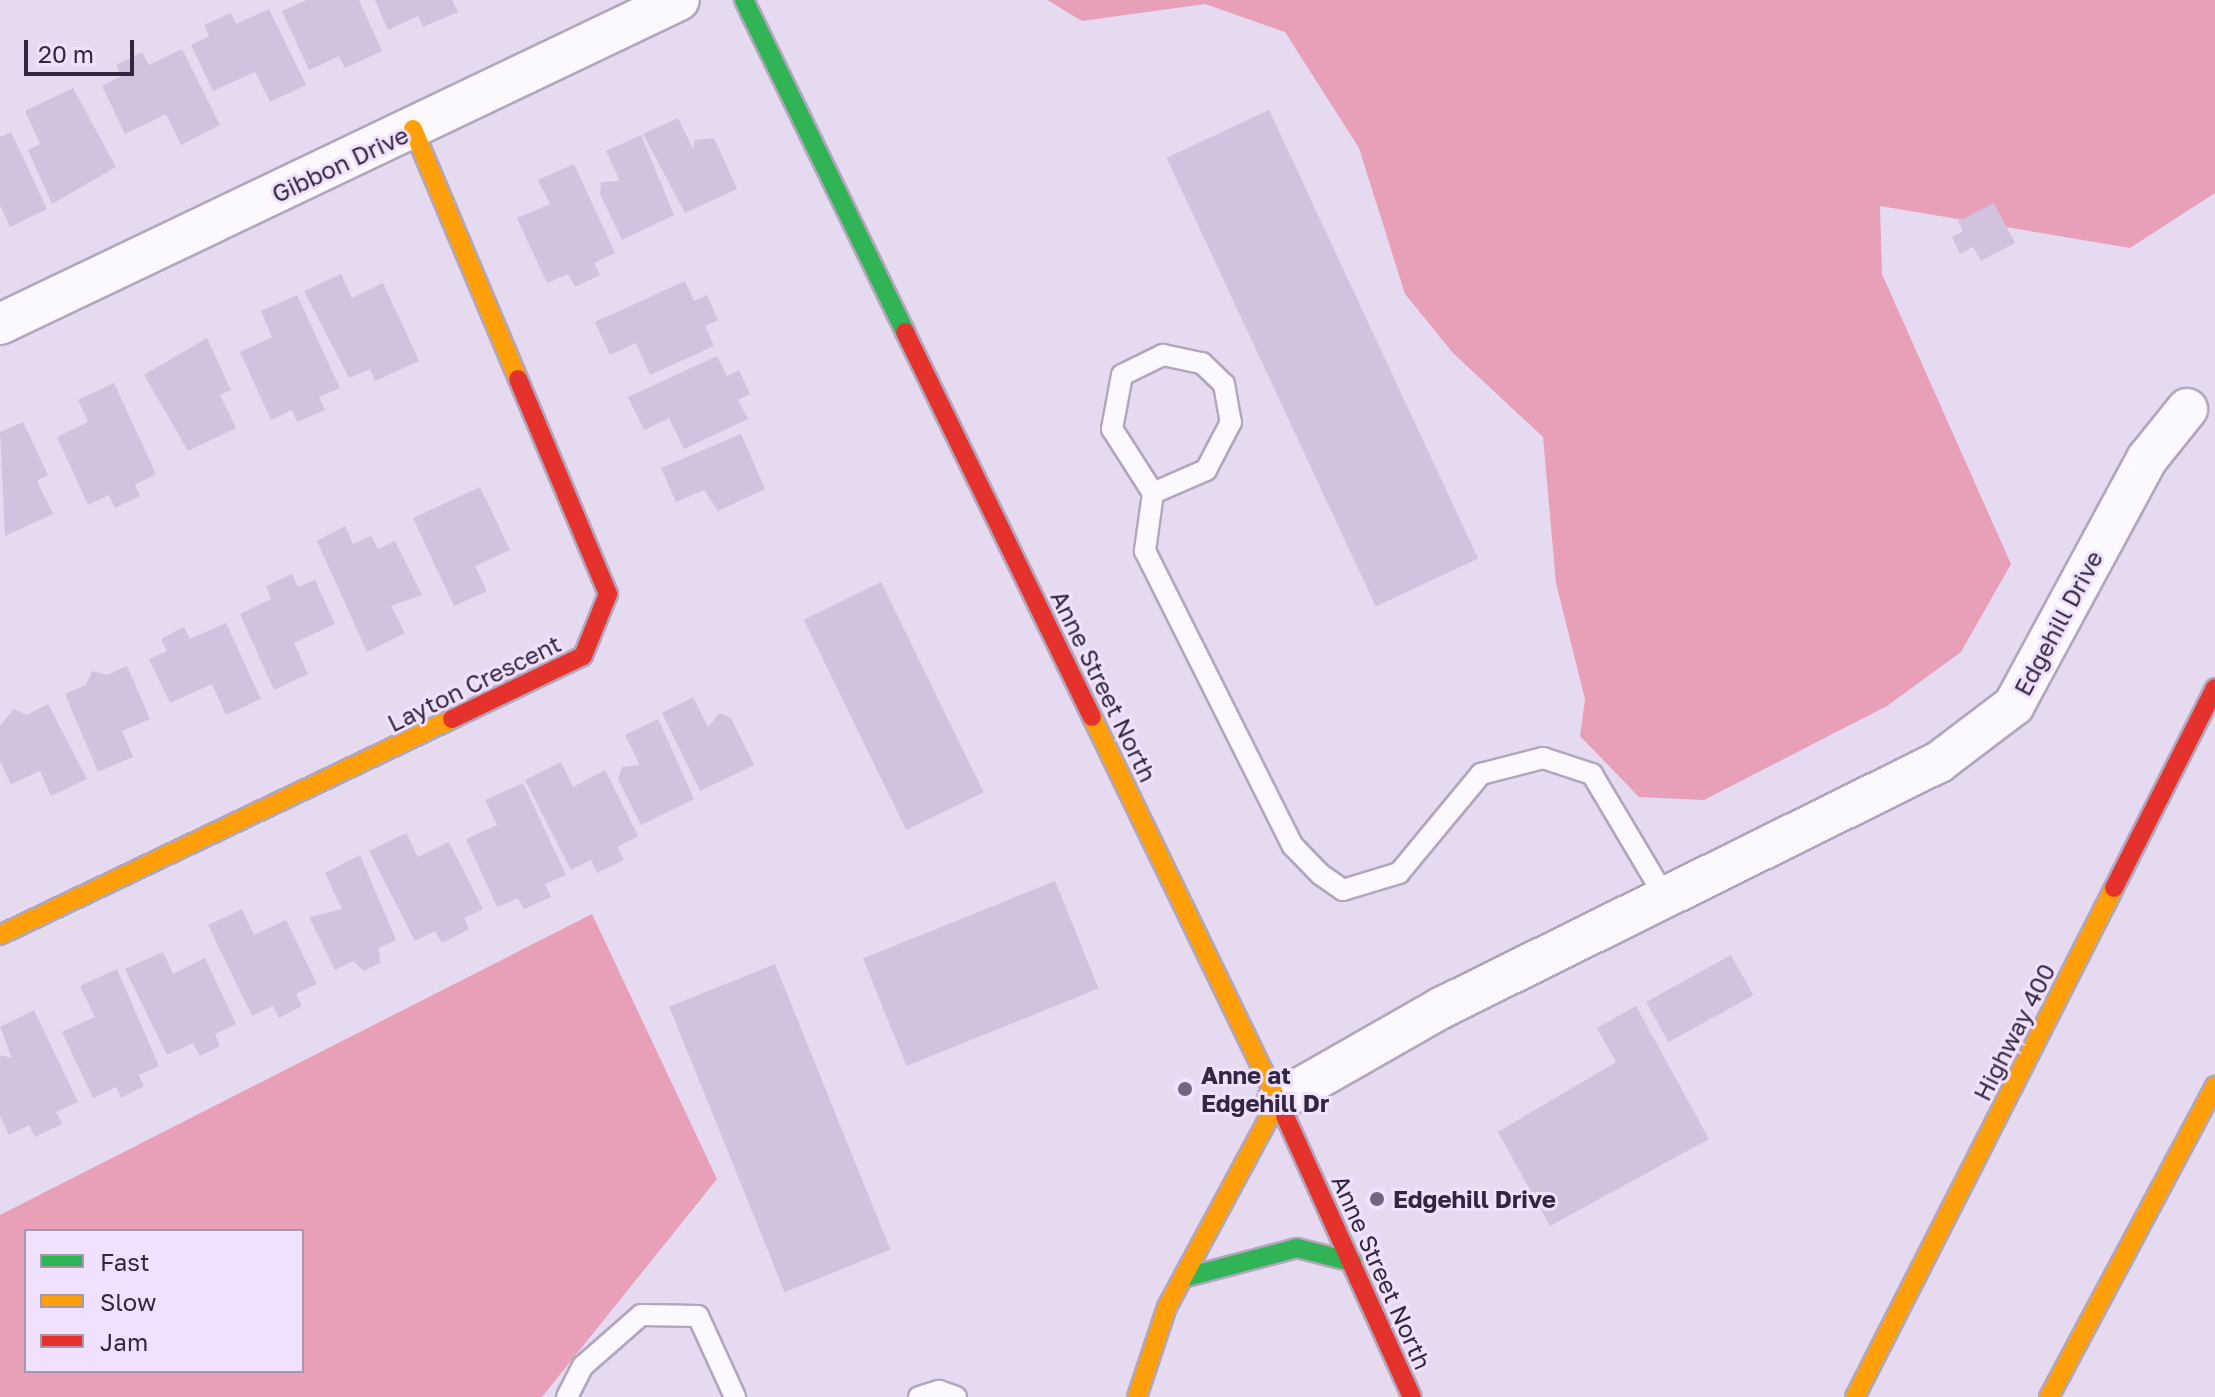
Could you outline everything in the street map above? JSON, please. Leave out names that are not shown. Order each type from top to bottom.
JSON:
[{"type":"main road","name":"Anne Street North","points":[[744,0],[1278,1101],[1412,1397]]},
{"type":"main road","name":"Layton Crescent","points":[[0,935],[583,656],[608,594],[413,129]]},
{"type":"main road","name":"Highway 400","points":[[1855,1397],[2215,688]]},
{"type":"main road","points":[[2049,1397],[2215,1086]]},
{"type":"main road","points":[[1137,1397],[1183,1278],[1278,1101]]},
{"type":"main road","points":[[1183,1278],[1297,1248],[1352,1262]]},
{"type":"street","name":"Gibbon Drive","points":[[0,324],[679,0]]},
{"type":"street","name":"Edgehill Drive","points":[[1278,1101],[1441,1008],[1939,762],[2014,705],[2147,459],[2187,409]]},
{"type":"lane","points":[[1163,355],[1202,363],[1224,384],[1231,408],[1223,444],[1206,470],[1153,493],[1137,479],[1112,429],[1122,375],[1163,355]]},
{"type":"lane","points":[[1153,493],[1145,551],[1293,846],[1320,874],[1343,890],[1399,873],[1481,774],[1543,758],[1592,774],[1665,897]]},
{"type":"lane","points":[[567,1397],[583,1366],[641,1315],[698,1316],[735,1397]]},
{"type":"lane","points":[[919,1397],[939,1391],[956,1397]]},
{"type":"shaded area","points":[[1047,0],[2215,0],[2215,193],[2130,248],[1880,206],[1882,274],[2011,564],[1961,652],[1887,706],[1704,800],[1639,797],[1580,736],[1585,699],[1556,583],[1543,437],[1453,353],[1405,294],[1359,148],[1285,32],[1205,4],[1082,21]]},
{"type":"shaded area","points":[[592,914],[717,1179],[542,1397],[0,1397],[0,1215]]},
{"type":"building","points":[[306,0],[359,0],[382,51],[345,68],[339,56],[309,70],[282,11]]},
{"type":"building","points":[[375,0],[452,0],[458,12],[423,27],[418,16],[388,30]]},
{"type":"building","points":[[269,9],[306,85],[270,102],[255,72],[213,91],[191,45],[209,36],[204,25],[231,13],[236,24]]},
{"type":"building","points":[[182,49],[220,125],[181,145],[166,114],[125,134],[102,86],[121,76],[116,65],[142,52],[149,65]]},
{"type":"building","points":[[73,88],[116,167],[52,204],[28,150],[40,144],[25,111]]},
{"type":"building","points":[[1269,110],[1478,559],[1376,606],[1167,158]]},
{"type":"building","points":[[678,118],[693,149],[695,140],[714,138],[737,189],[685,213],[643,134]]},
{"type":"building","points":[[11,132],[47,209],[10,227],[0,205],[0,137]]},
{"type":"building","points":[[641,135],[674,215],[622,240],[600,194],[601,182],[620,181],[606,151]]},
{"type":"building","points":[[574,164],[615,253],[594,263],[600,275],[575,287],[568,274],[547,283],[517,218],[550,204],[538,180]]},
{"type":"building","points":[[1994,203],[2015,243],[1981,261],[1973,247],[1960,254],[1952,237],[1963,231],[1958,221]]},
{"type":"building","points":[[341,274],[352,298],[383,283],[419,361],[375,381],[370,369],[349,378],[304,291]]},
{"type":"building","points":[[685,281],[694,301],[707,295],[718,320],[705,326],[714,346],[650,375],[636,343],[610,355],[595,322]]},
{"type":"building","points":[[297,295],[340,388],[319,397],[325,410],[297,422],[292,410],[271,420],[240,352],[272,337],[261,311]]},
{"type":"building","points":[[207,338],[231,390],[220,395],[236,428],[188,451],[144,375]]},
{"type":"building","points":[[717,356],[727,376],[739,370],[750,394],[738,400],[748,419],[684,449],[669,418],[644,430],[628,397]]},
{"type":"building","points":[[114,383],[156,474],[135,485],[140,496],[115,508],[109,495],[88,505],[57,437],[88,422],[78,400]]},
{"type":"building","points":[[23,422],[48,475],[37,481],[53,514],[5,536],[0,432]]},
{"type":"building","points":[[741,434],[765,489],[718,511],[704,490],[676,502],[661,468]]},
{"type":"building","points":[[480,487],[510,550],[475,566],[487,591],[454,606],[413,518]]},
{"type":"building","points":[[345,526],[353,544],[371,536],[378,549],[395,541],[422,595],[391,606],[405,633],[367,652],[317,541]]},
{"type":"building","points":[[292,574],[298,587],[315,580],[335,624],[294,643],[308,674],[274,690],[240,614],[271,599],[266,586]]},
{"type":"building","points":[[881,582],[984,792],[906,830],[804,620]]},
{"type":"building","points":[[226,623],[261,699],[226,715],[212,684],[170,703],[149,659],[167,651],[161,639],[184,627],[190,639]]},
{"type":"building","points":[[127,666],[150,719],[122,731],[133,757],[98,772],[65,694],[86,685],[92,671],[107,675]]},
{"type":"building","points":[[693,697],[708,727],[720,713],[731,718],[754,765],[700,791],[662,713]]},
{"type":"building","points":[[48,704],[87,779],[51,796],[40,771],[11,784],[0,761],[0,726],[14,709],[27,715]]},
{"type":"building","points":[[658,719],[694,799],[641,825],[618,779],[622,767],[640,765],[625,735]]},
{"type":"building","points":[[561,762],[573,787],[605,770],[638,836],[617,847],[624,860],[597,873],[591,860],[571,870],[525,780]]},
{"type":"building","points":[[523,783],[566,875],[545,884],[551,897],[524,909],[518,898],[497,907],[466,839],[497,825],[485,800]]},
{"type":"building","points":[[406,833],[418,857],[449,842],[483,909],[464,918],[469,929],[442,943],[435,931],[415,941],[369,851]]},
{"type":"building","points":[[360,855],[396,940],[379,948],[380,963],[364,971],[353,961],[335,970],[309,917],[342,909],[325,873]]},
{"type":"building","points":[[1055,881],[1098,989],[907,1066],[863,959]]},
{"type":"building","points":[[242,909],[254,935],[286,920],[317,984],[296,994],[302,1006],[279,1018],[273,1006],[252,1016],[208,925]]},
{"type":"building","points":[[163,952],[173,974],[205,958],[236,1024],[215,1034],[220,1046],[200,1056],[193,1043],[167,1055],[125,969]]},
{"type":"building","points":[[1731,955],[1753,995],[1668,1042],[1646,1002]]},
{"type":"building","points":[[775,964],[890,1250],[785,1292],[669,1007]]},
{"type":"building","points":[[117,969],[159,1066],[139,1075],[144,1086],[121,1098],[116,1087],[93,1098],[62,1032],[95,1017],[80,986]]},
{"type":"building","points":[[1636,1006],[1709,1139],[1550,1226],[1498,1132],[1616,1062],[1597,1028]]},
{"type":"building","points":[[34,1010],[78,1102],[56,1112],[62,1124],[35,1137],[29,1125],[9,1135],[0,1116],[0,1055],[12,1058],[0,1027]]},
{"type":"traffic: fast","points":[[744,0],[905,332]]},
{"type":"traffic: fast","points":[[1183,1278],[1297,1248],[1352,1262]]},
{"type":"traffic: slow","points":[[413,129],[518,379]]},
{"type":"traffic: slow","points":[[1092,717],[1285,1116]]},
{"type":"traffic: slow","points":[[0,935],[452,719]]},
{"type":"traffic: slow","points":[[1855,1397],[2114,888]]},
{"type":"traffic: slow","points":[[2049,1397],[2215,1086]]},
{"type":"traffic: slow","points":[[1137,1397],[1167,1307],[1278,1101]]},
{"type":"traffic: jam","points":[[905,332],[1092,717]]},
{"type":"traffic: jam","points":[[452,719],[583,656],[608,594],[518,379]]},
{"type":"traffic: jam","points":[[2114,888],[2215,688]]},
{"type":"traffic: jam","points":[[1285,1116],[1412,1397]]},
{"type":"place","name":"Anne at Edgehill Dr","points":[[1185,1089]]},
{"type":"place","name":"Edgehill Drive","points":[[1377,1199]]}]
